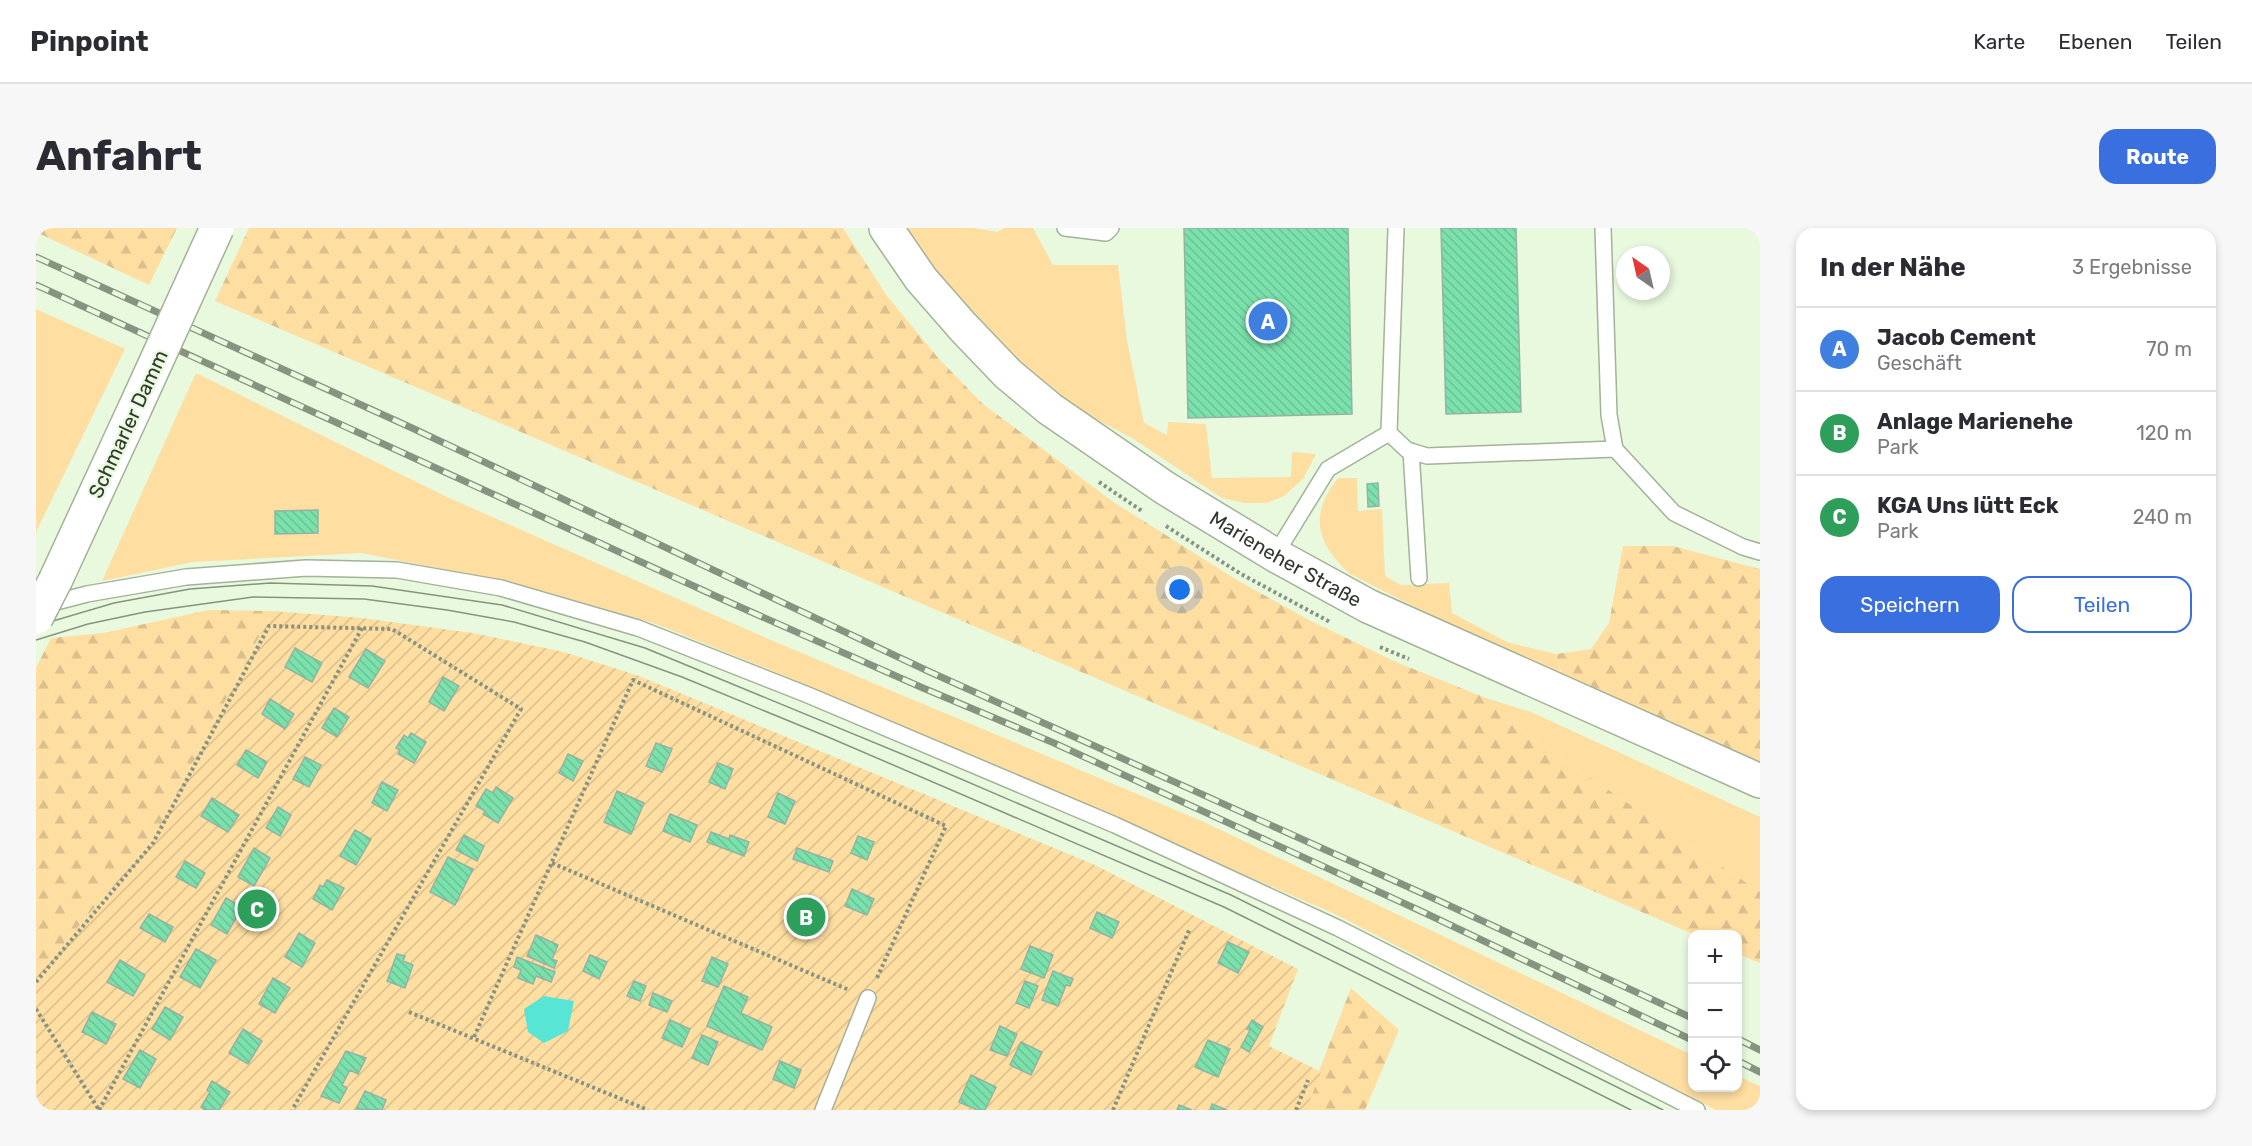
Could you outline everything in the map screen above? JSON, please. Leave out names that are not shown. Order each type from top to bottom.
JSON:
[{"type":"street","name":"Schmarler Damm","points":[[36,618],[217,228]]},
{"type":"street","name":"Marieneher Straße","points":[[886,228],[921,279],[1008,374],[1050,409],[1165,488],[1275,555],[1368,606],[1760,781]]},
{"type":"lane","points":[[1065,228],[1106,234],[1111,228]]},
{"type":"lane","points":[[1389,433],[1396,228]]},
{"type":"lane","points":[[1603,228],[1609,415],[1615,449],[1674,513],[1743,548],[1760,552]]},
{"type":"lane","points":[[1275,555],[1328,469],[1389,433]]},
{"type":"lane","points":[[1389,433],[1411,451],[1427,456],[1615,449]]},
{"type":"lane","points":[[1411,451],[1419,578]]},
{"type":"lane","points":[[36,607],[87,594],[186,577],[306,568],[397,570],[501,588],[638,628],[808,694],[1114,825],[1338,927],[1697,1110]]},
{"type":"lane","points":[[823,1110],[868,998]]},
{"type":"path","points":[[36,982],[153,843],[269,626],[392,629],[521,709],[292,1110]]},
{"type":"path","points":[[36,1009],[99,1110],[363,628]]},
{"type":"path","points":[[474,1037],[633,680],[946,826],[868,998],[552,864]]},
{"type":"path","points":[[1113,1110],[1190,928]]},
{"type":"path","points":[[410,1012],[648,1110]]},
{"type":"path","points":[[1296,1110],[1308,1080]]},
{"type":"green space","points":[[36,228],[177,228],[149,285],[36,232]]},
{"type":"green space","points":[[249,228],[843,228],[887,296],[939,359],[983,404],[1112,501],[1237,580],[1309,620],[1396,662],[1486,698],[1509,723],[1760,892],[1760,963],[1742,956],[1742,930],[1688,930],[1688,932],[215,301]]},
{"type":"green space","points":[[907,228],[973,228],[998,232],[1004,228],[1033,228],[1053,265],[1118,265],[1127,340],[1144,423],[1167,435],[1168,422],[1206,424],[1212,478],[1291,477],[1292,452],[1316,454],[1303,479],[1284,496],[1267,503],[1244,503],[1222,498],[1132,438],[1071,406],[1018,362],[931,265]]},
{"type":"green space","points":[[36,309],[125,349],[36,532]]},
{"type":"green space","points":[[196,373],[447,497],[766,638],[1204,822],[1688,1053],[1688,1092],[1742,1092],[1742,1078],[1760,1086],[1760,1110],[1716,1110],[1335,914],[768,669],[656,624],[529,587],[362,553],[193,562],[102,581]]},
{"type":"green space","points":[[1338,478],[1357,478],[1358,511],[1382,509],[1385,576],[1401,585],[1449,583],[1452,613],[1507,642],[1556,654],[1561,674],[1470,635],[1350,574],[1330,552],[1320,529],[1323,505]]},
{"type":"green space","points":[[1623,546],[1673,546],[1760,569],[1760,765],[1562,675],[1556,654],[1591,649],[1609,623]]},
{"type":"green space","points":[[209,610],[273,611],[151,841],[36,977],[36,668],[51,638],[103,633]]},
{"type":"green space","points":[[273,611],[362,618],[473,633],[564,652],[639,676],[1095,865],[1298,969],[1269,1046],[1321,1072],[1306,1110],[36,1110],[36,977],[151,841]]},
{"type":"green space","points":[[1486,698],[1531,712],[1760,817],[1760,892],[1509,723]]},
{"type":"green space","points":[[1351,988],[1399,1030],[1365,1110],[1304,1110]]},
{"type":"water","points":[[544,996],[574,1001],[568,1031],[544,1043],[528,1032],[524,1009]]},
{"type":"building","points":[[1184,228],[1348,228],[1352,414],[1188,418]]},
{"type":"building","points":[[1441,228],[1516,228],[1521,412],[1446,414]]},
{"type":"building","points":[[1378,483],[1379,506],[1368,507],[1367,484]]},
{"type":"building","points":[[318,510],[318,533],[275,534],[275,511]]},
{"type":"building","points":[[295,648],[322,663],[312,682],[285,667]]},
{"type":"building","points":[[366,649],[385,661],[368,688],[349,677]]},
{"type":"building","points":[[443,677],[459,686],[444,711],[429,702]]},
{"type":"building","points":[[270,699],[294,714],[285,729],[262,714]]},
{"type":"building","points":[[334,708],[349,717],[337,737],[322,728]]},
{"type":"building","points":[[411,733],[426,742],[414,763],[398,754],[400,750],[396,748],[404,735],[408,738]]},
{"type":"building","points":[[656,743],[672,749],[662,772],[646,766]]},
{"type":"building","points":[[246,750],[267,762],[258,778],[237,765]]},
{"type":"building","points":[[568,754],[583,761],[573,781],[559,773]]},
{"type":"building","points":[[305,757],[321,765],[309,787],[293,779]]},
{"type":"building","points":[[718,763],[733,769],[725,789],[709,782]]},
{"type":"building","points":[[382,782],[398,790],[387,811],[372,803]]},
{"type":"building","points":[[496,787],[513,798],[498,823],[483,814],[485,811],[476,806],[486,789],[493,793]]},
{"type":"building","points":[[617,791],[644,803],[631,834],[604,822]]},
{"type":"building","points":[[778,793],[795,801],[785,824],[768,817]]},
{"type":"building","points":[[212,798],[239,815],[228,832],[201,816]]},
{"type":"building","points":[[278,807],[291,815],[280,836],[266,828]]},
{"type":"building","points":[[670,814],[697,825],[690,842],[663,831]]},
{"type":"building","points":[[355,830],[371,839],[356,865],[340,856]]},
{"type":"building","points":[[711,832],[729,839],[730,835],[749,842],[744,856],[707,842]]},
{"type":"building","points":[[464,835],[484,846],[477,861],[456,850]]},
{"type":"building","points":[[858,836],[874,842],[867,860],[851,853]]},
{"type":"building","points":[[254,848],[270,858],[254,886],[238,877]]},
{"type":"building","points":[[797,848],[833,861],[829,872],[793,859]]},
{"type":"building","points":[[448,857],[473,869],[455,905],[430,892]]},
{"type":"building","points":[[185,861],[205,873],[196,888],[176,877]]},
{"type":"building","points":[[327,880],[344,888],[332,910],[313,899],[320,885],[323,887]]},
{"type":"building","points":[[852,889],[874,899],[867,915],[845,906]]},
{"type":"building","points":[[226,898],[242,907],[227,934],[211,925]]},
{"type":"building","points":[[1097,912],[1119,922],[1112,938],[1090,928]]},
{"type":"building","points":[[149,914],[173,927],[165,942],[140,928]]},
{"type":"building","points":[[299,933],[315,943],[302,967],[285,957]]},
{"type":"building","points":[[536,935],[558,945],[552,959],[557,961],[554,968],[527,956]]},
{"type":"building","points":[[1228,942],[1249,952],[1238,973],[1218,963]]},
{"type":"building","points":[[1030,946],[1053,955],[1044,978],[1021,969]]},
{"type":"building","points":[[196,949],[216,960],[200,988],[180,977]]},
{"type":"building","points":[[397,954],[405,956],[403,961],[413,965],[405,988],[387,981]]},
{"type":"building","points":[[590,955],[607,962],[599,979],[583,971]]},
{"type":"building","points":[[517,957],[555,972],[551,982],[536,976],[533,984],[518,978],[521,970],[514,967]]},
{"type":"building","points":[[712,957],[728,964],[718,987],[702,981]]},
{"type":"building","points":[[120,960],[145,975],[133,996],[107,982]]},
{"type":"building","points":[[1053,971],[1073,979],[1070,986],[1066,985],[1058,1006],[1042,1000]]},
{"type":"building","points":[[273,978],[290,988],[275,1013],[259,1004]]},
{"type":"building","points":[[634,981],[646,986],[640,1001],[627,996]]},
{"type":"building","points":[[1025,981],[1038,986],[1029,1008],[1016,1003]]},
{"type":"building","points":[[724,986],[748,997],[741,1013],[772,1027],[762,1050],[707,1026]]},
{"type":"building","points":[[653,993],[672,1001],[667,1012],[649,1005]]},
{"type":"building","points":[[165,1007],[183,1017],[170,1040],[152,1029]]},
{"type":"building","points":[[92,1012],[116,1024],[106,1044],[82,1032]]},
{"type":"building","points":[[670,1020],[690,1029],[682,1047],[662,1038]]},
{"type":"building","points":[[1252,1020],[1263,1027],[1249,1052],[1241,1047],[1250,1030],[1247,1029]]},
{"type":"building","points":[[1000,1026],[1017,1034],[1007,1056],[990,1050]]},
{"type":"building","points":[[243,1029],[262,1041],[248,1064],[229,1053]]},
{"type":"building","points":[[702,1035],[718,1042],[708,1065],[692,1058]]},
{"type":"building","points":[[1208,1040],[1230,1049],[1218,1077],[1195,1067]]},
{"type":"building","points":[[1021,1042],[1042,1052],[1031,1075],[1010,1065]]},
{"type":"building","points":[[140,1050],[156,1059],[140,1088],[123,1079]]},
{"type":"building","points":[[346,1051],[366,1058],[358,1074],[350,1070],[342,1085],[347,1088],[339,1103],[321,1096]]},
{"type":"building","points":[[780,1061],[801,1070],[794,1088],[773,1079]]},
{"type":"building","points":[[971,1075],[996,1087],[985,1110],[977,1110],[959,1102]]},
{"type":"building","points":[[212,1081],[230,1092],[219,1110],[205,1110],[201,1107],[210,1092],[207,1090]]},
{"type":"building","points":[[365,1091],[386,1100],[382,1110],[356,1109]]},
{"type":"building","points":[[1212,1104],[1227,1110],[1210,1110]]},
{"type":"building","points":[[1179,1105],[1192,1110],[1177,1110]]},
{"type":"tram line","points":[[36,626],[114,603],[190,589],[270,583],[372,586],[502,605],[645,648],[926,764],[1231,895],[1663,1110]]},
{"type":"tram line","points":[[36,640],[88,624],[145,612],[253,597],[364,599],[447,610],[514,622],[585,642],[682,677],[828,737],[1224,907],[1631,1110]]},
{"type":"railway","points":[[36,257],[412,428],[930,672],[1435,899],[1688,1016]]},
{"type":"railway","points":[[36,285],[722,599],[1054,743],[1425,913],[1688,1038]]},
{"type":"railway","points":[[1742,1041],[1760,1050]]},
{"type":"railway","points":[[1742,1063],[1760,1072]]},
{"type":"place","name":"Jacob Cement","points":[[1268,321]]},
{"type":"place","name":"KGA Uns lütt Eck","points":[[257,909]]},
{"type":"place","name":"Anlage Marienehe","points":[[806,917]]}]
